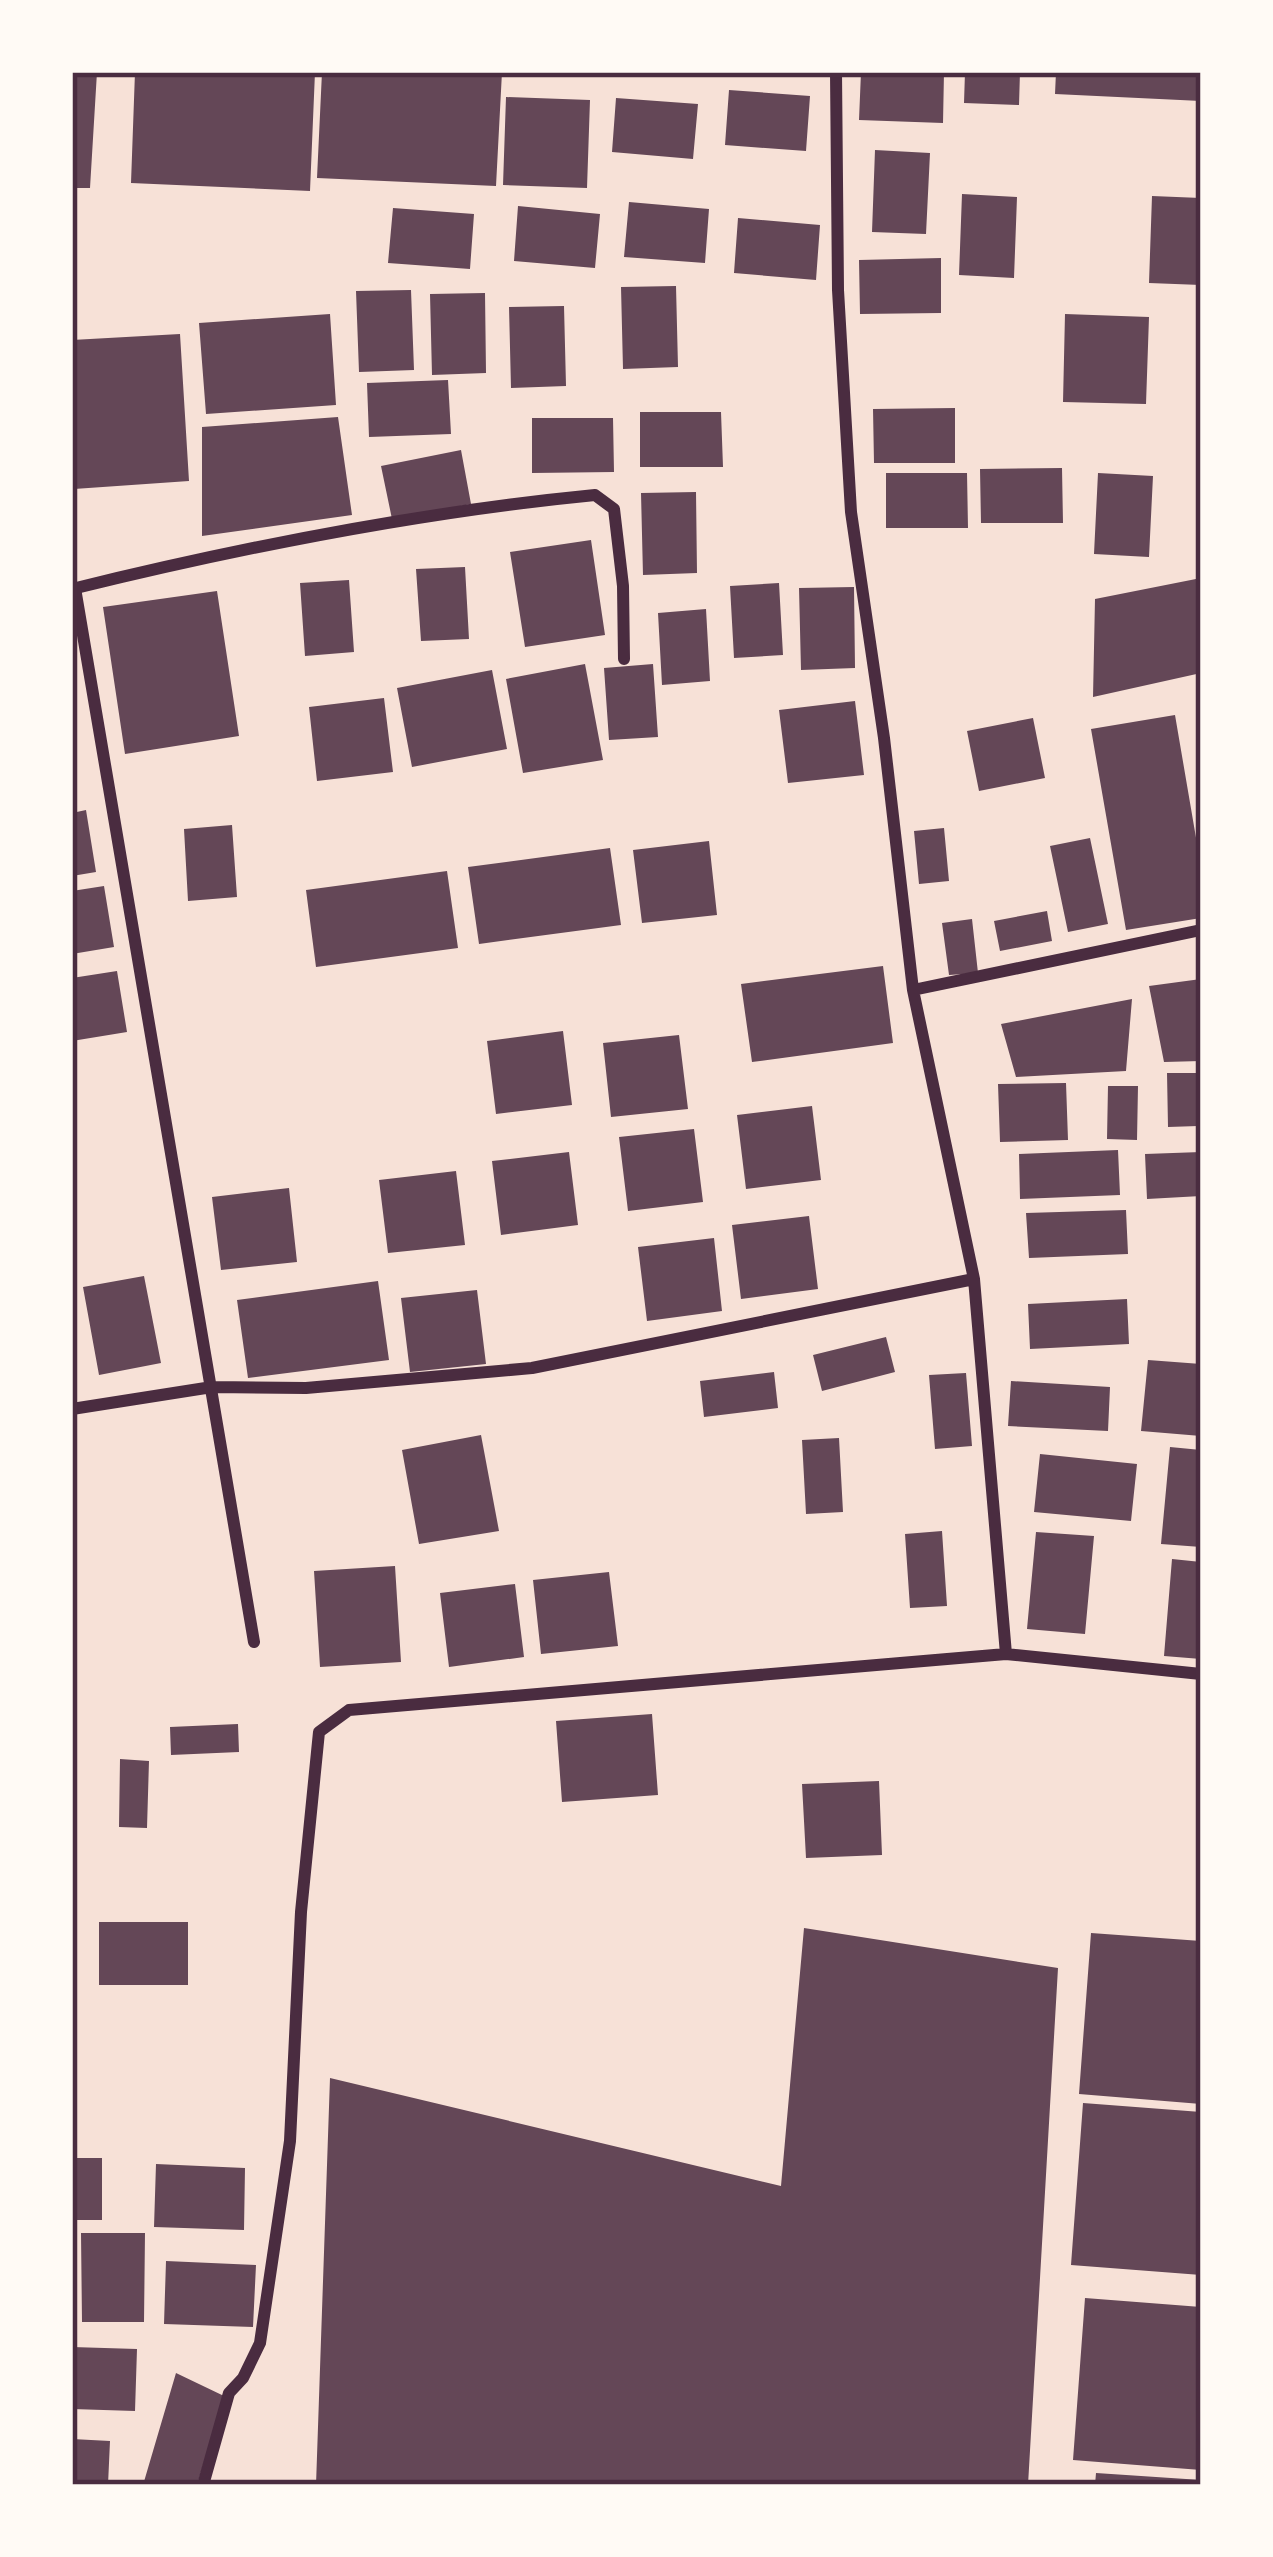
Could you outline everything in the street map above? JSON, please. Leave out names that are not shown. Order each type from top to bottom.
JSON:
[{"type":"street","points":[[836,72],[838,290],[850,512],[884,738],[913,990],[974,1279],[1006,1654]]},
{"type":"street","points":[[254,1642],[73,589],[185,561],[316,537],[515,502],[595,495],[614,509],[623,586],[624,659]]},
{"type":"street","points":[[913,990],[1201,931]]},
{"type":"street","points":[[72,1408],[212,1387],[306,1388],[532,1368],[974,1279]]},
{"type":"street","points":[[203,2485],[230,2393],[260,2343],[290,2141],[302,1912],[319,1732],[349,1711],[1006,1654],[1201,1674]]},
{"type":"building","points":[[72,72],[97,72],[90,188],[72,188]]},
{"type":"building","points":[[135,72],[315,72],[310,191],[131,183]]},
{"type":"building","points":[[322,72],[502,72],[496,186],[317,178]]},
{"type":"building","points":[[861,72],[944,72],[943,123],[859,120]]},
{"type":"building","points":[[965,72],[1020,72],[1019,105],[964,103]]},
{"type":"building","points":[[1056,72],[1201,72],[1201,101],[1055,94]]},
{"type":"building","points":[[729,90],[810,96],[806,151],[725,145]]},
{"type":"building","points":[[506,97],[590,100],[587,188],[503,185]]},
{"type":"building","points":[[616,98],[698,104],[693,159],[612,152]]},
{"type":"building","points":[[875,150],[930,153],[926,234],[872,232]]},
{"type":"building","points":[[962,194],[1017,197],[1014,278],[959,275]]},
{"type":"building","points":[[1152,196],[1201,198],[1201,285],[1149,283]]},
{"type":"building","points":[[629,202],[709,209],[705,263],[624,257]]},
{"type":"building","points":[[518,206],[600,214],[595,268],[514,261]]},
{"type":"building","points":[[393,208],[474,214],[470,269],[388,263]]},
{"type":"building","points":[[738,218],[820,225],[816,280],[734,273]]},
{"type":"building","points":[[941,258],[941,313],[860,314],[859,260]]},
{"type":"building","points":[[676,286],[678,367],[623,369],[621,287]]},
{"type":"building","points":[[411,290],[414,370],[359,372],[356,291]]},
{"type":"building","points":[[485,293],[486,373],[432,375],[430,294]]},
{"type":"building","points":[[564,306],[566,386],[511,388],[509,307]]},
{"type":"building","points":[[330,314],[336,405],[206,414],[199,323]]},
{"type":"building","points":[[1065,314],[1149,317],[1146,404],[1063,402]]},
{"type":"building","points":[[180,334],[189,481],[74,489],[72,340]]},
{"type":"building","points":[[448,380],[451,434],[369,437],[367,383]]},
{"type":"building","points":[[955,408],[955,463],[874,463],[873,409]]},
{"type":"building","points":[[640,412],[721,412],[723,467],[640,467]]},
{"type":"building","points":[[338,417],[352,515],[202,536],[202,427]]},
{"type":"building","points":[[532,418],[613,418],[614,472],[532,473]]},
{"type":"building","points":[[461,450],[471,504],[392,519],[381,466]]},
{"type":"building","points":[[1062,468],[1063,523],[981,523],[980,469]]},
{"type":"building","points":[[886,473],[967,473],[968,528],[886,528]]},
{"type":"building","points":[[1098,473],[1153,476],[1149,557],[1094,554]]},
{"type":"building","points":[[696,492],[697,573],[643,575],[641,493]]},
{"type":"building","points":[[591,540],[605,635],[525,647],[510,552]]},
{"type":"building","points":[[465,567],[469,639],[421,641],[416,569]]},
{"type":"building","points":[[1201,578],[1201,673],[1093,697],[1095,599]]},
{"type":"building","points":[[349,580],[354,652],[305,656],[300,583]]},
{"type":"building","points":[[779,583],[783,655],[734,658],[730,586]]},
{"type":"building","points":[[854,587],[855,668],[801,670],[799,588]]},
{"type":"building","points":[[217,591],[239,736],[125,754],[103,607]]},
{"type":"building","points":[[706,609],[710,681],[662,685],[658,613]]},
{"type":"building","points":[[585,664],[603,760],[523,773],[506,679]]},
{"type":"building","points":[[653,664],[658,737],[609,740],[604,668]]},
{"type":"building","points":[[492,670],[507,749],[412,767],[397,688]]},
{"type":"building","points":[[384,698],[393,772],[317,781],[309,707]]},
{"type":"building","points":[[855,701],[864,775],[788,783],[779,710]]},
{"type":"building","points":[[1175,715],[1201,867],[1201,918],[1126,930],[1091,729]]},
{"type":"building","points":[[1033,718],[1045,778],[979,791],[967,731]]},
{"type":"building","points":[[86,810],[96,872],[72,876],[72,813]]},
{"type":"building","points":[[232,825],[237,897],[188,901],[184,829]]},
{"type":"building","points":[[944,828],[949,881],[919,884],[914,831]]},
{"type":"building","points":[[1090,838],[1108,924],[1068,932],[1050,846]]},
{"type":"building","points":[[709,841],[717,915],[642,923],[633,850]]},
{"type":"building","points":[[610,848],[621,925],[479,944],[468,867]]},
{"type":"building","points":[[447,871],[458,948],[316,967],[306,890]]},
{"type":"building","points":[[104,886],[114,947],[72,954],[72,891]]},
{"type":"building","points":[[1047,911],[1052,941],[1000,951],[994,921]]},
{"type":"building","points":[[972,919],[978,973],[949,975],[942,923]]},
{"type":"building","points":[[883,966],[893,1043],[752,1062],[741,984]]},
{"type":"building","points":[[117,971],[127,1032],[72,1041],[72,978]]},
{"type":"building","points":[[1201,979],[1201,1061],[1164,1062],[1149,986]]},
{"type":"building","points":[[1132,999],[1126,1071],[1016,1077],[1001,1024]]},
{"type":"building","points":[[563,1031],[572,1105],[496,1114],[487,1041]]},
{"type":"building","points":[[679,1035],[688,1109],[611,1117],[603,1043]]},
{"type":"building","points":[[1167,1073],[1196,1073],[1198,1126],[1168,1127]]},
{"type":"building","points":[[1066,1083],[1068,1140],[1000,1142],[998,1084]]},
{"type":"building","points":[[1108,1086],[1138,1086],[1137,1140],[1107,1139]]},
{"type":"building","points":[[812,1106],[821,1180],[746,1189],[737,1115]]},
{"type":"building","points":[[694,1129],[703,1202],[628,1211],[619,1137]]},
{"type":"building","points":[[1118,1150],[1120,1195],[1020,1199],[1019,1154]]},
{"type":"building","points":[[569,1152],[578,1225],[501,1235],[492,1161]]},
{"type":"building","points":[[1201,1152],[1201,1196],[1147,1199],[1145,1154]]},
{"type":"building","points":[[456,1171],[465,1245],[388,1253],[379,1180]]},
{"type":"building","points":[[289,1188],[297,1262],[221,1270],[212,1197]]},
{"type":"building","points":[[1126,1210],[1128,1254],[1029,1258],[1026,1213]]},
{"type":"building","points":[[809,1216],[818,1289],[741,1299],[732,1225]]},
{"type":"building","points":[[714,1238],[722,1311],[647,1321],[638,1247]]},
{"type":"building","points":[[144,1276],[161,1363],[99,1375],[83,1287]]},
{"type":"building","points":[[378,1281],[389,1360],[248,1378],[237,1300]]},
{"type":"building","points":[[477,1290],[486,1364],[410,1372],[401,1298]]},
{"type":"building","points":[[1127,1299],[1129,1344],[1030,1349],[1028,1304]]},
{"type":"building","points":[[886,1337],[895,1372],[822,1391],[813,1355]]},
{"type":"building","points":[[1148,1360],[1201,1364],[1201,1436],[1141,1431]]},
{"type":"building","points":[[774,1372],[778,1408],[704,1417],[700,1381]]},
{"type":"building","points":[[966,1373],[972,1446],[935,1449],[929,1375]]},
{"type":"building","points":[[1011,1381],[1110,1387],[1108,1431],[1008,1426]]},
{"type":"building","points":[[481,1435],[499,1531],[419,1544],[402,1450]]},
{"type":"building","points":[[839,1438],[843,1512],[806,1514],[802,1440]]},
{"type":"building","points":[[1170,1447],[1201,1450],[1201,1547],[1161,1544]]},
{"type":"building","points":[[1040,1454],[1137,1464],[1131,1521],[1034,1512]]},
{"type":"building","points":[[942,1531],[947,1606],[910,1608],[905,1534]]},
{"type":"building","points":[[1036,1532],[1094,1536],[1085,1634],[1027,1629]]},
{"type":"building","points":[[1172,1559],[1201,1562],[1201,1659],[1164,1656]]},
{"type":"building","points":[[395,1566],[401,1662],[320,1667],[314,1571]]},
{"type":"building","points":[[609,1572],[618,1646],[541,1654],[533,1580]]},
{"type":"building","points":[[515,1584],[524,1657],[449,1667],[440,1593]]},
{"type":"building","points":[[652,1714],[658,1795],[562,1802],[556,1721]]},
{"type":"building","points":[[238,1724],[239,1752],[171,1755],[170,1727]]},
{"type":"building","points":[[120,1759],[149,1761],[147,1828],[119,1827]]},
{"type":"building","points":[[879,1781],[882,1855],[806,1858],[802,1784]]},
{"type":"building","points":[[99,1922],[188,1922],[188,1985],[99,1985]]},
{"type":"building","points":[[804,1928],[1058,1968],[1028,2485],[316,2485],[330,2078],[781,2186]]},
{"type":"building","points":[[1091,1933],[1201,1941],[1201,2104],[1079,2094]]},
{"type":"building","points":[[1083,2103],[1201,2112],[1201,2275],[1071,2265]]},
{"type":"building","points":[[72,2158],[102,2158],[102,2220],[72,2220]]},
{"type":"building","points":[[156,2164],[245,2168],[244,2230],[154,2227]]},
{"type":"building","points":[[81,2233],[145,2233],[144,2322],[82,2322]]},
{"type":"building","points":[[166,2261],[256,2265],[253,2327],[164,2324]]},
{"type":"building","points":[[1085,2298],[1201,2307],[1201,2470],[1073,2460]]},
{"type":"building","points":[[72,2347],[137,2349],[135,2411],[72,2409]]},
{"type":"building","points":[[176,2373],[224,2396],[197,2485],[143,2485]]},
{"type":"building","points":[[72,2439],[110,2441],[108,2485],[72,2485]]},
{"type":"building","points":[[1096,2473],[1201,2480],[1201,2485],[1095,2485]]}]
